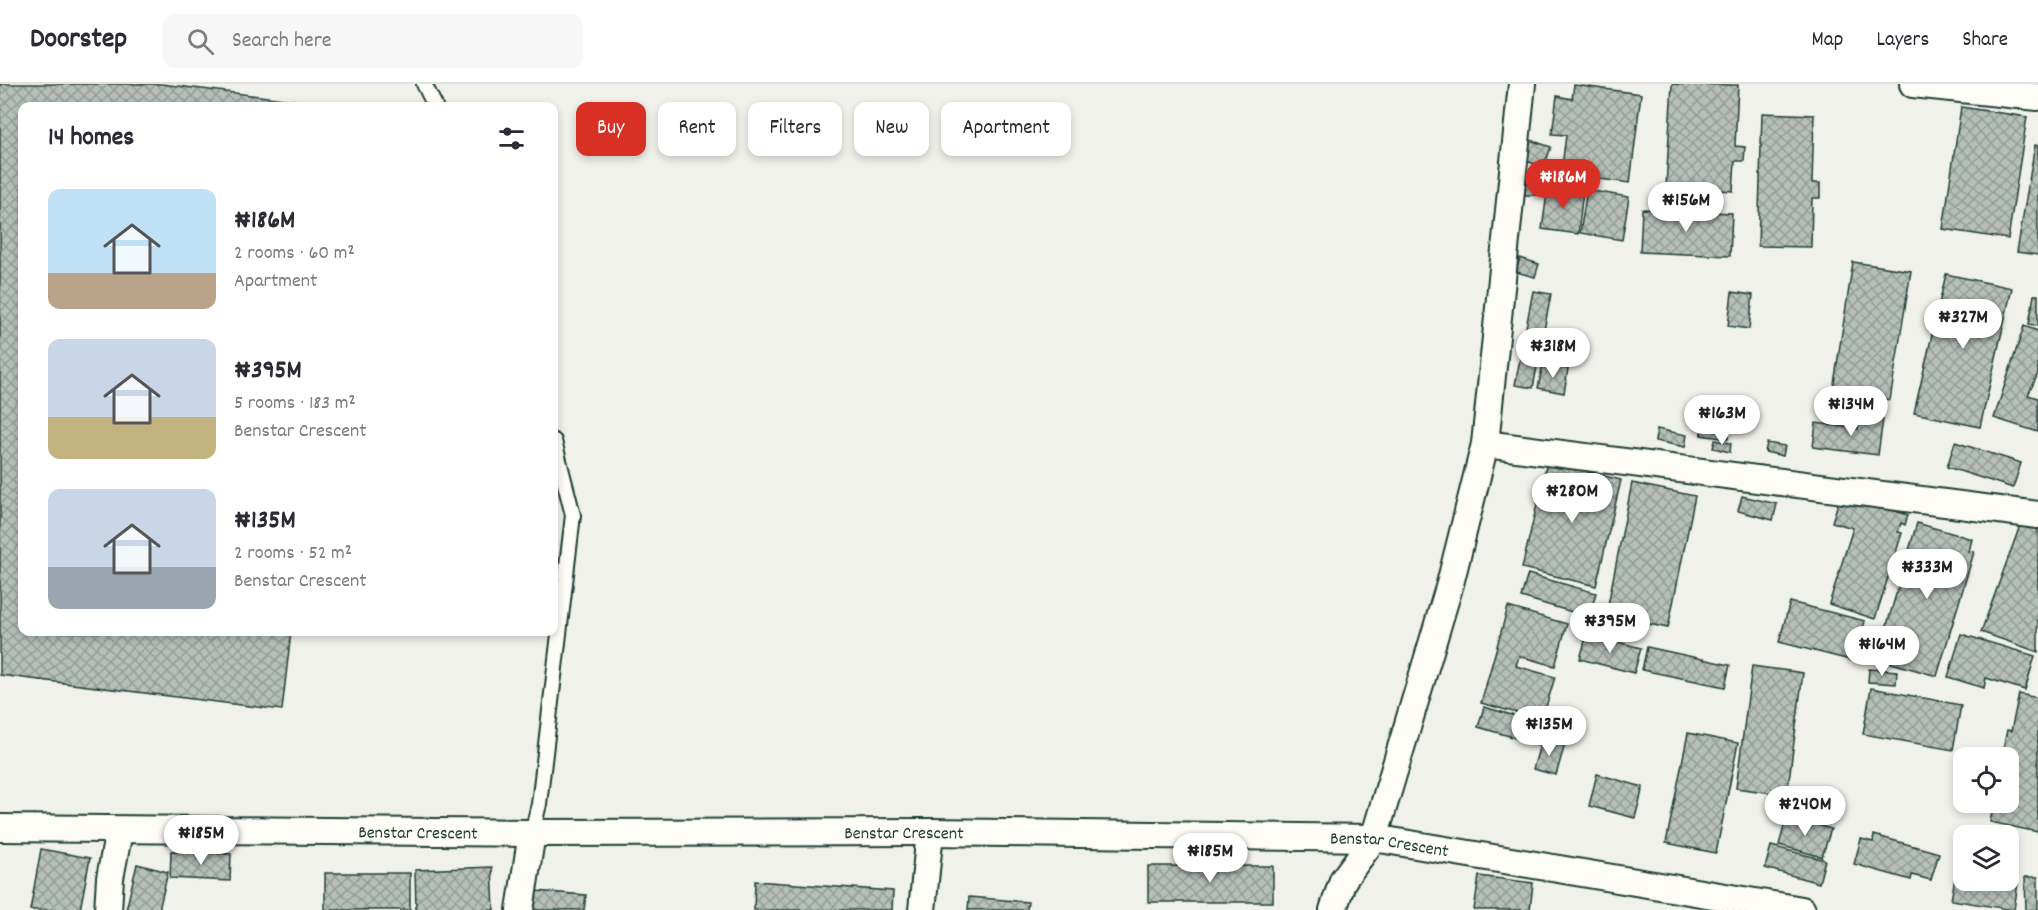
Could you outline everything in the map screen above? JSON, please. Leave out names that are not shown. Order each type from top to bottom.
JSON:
[{"type":"street","points":[[1333,910],[1343,880],[1374,838],[1450,584],[1485,444],[1522,84]]},
{"type":"street","points":[[1913,84],[2038,97]]},
{"type":"street","points":[[1485,444],[2038,515]]},
{"type":"street","name":"Benstar Crescent","points":[[0,828],[120,831],[532,833],[930,832],[1374,838],[1802,910]]},
{"type":"street","points":[[108,910],[110,878],[120,831]]},
{"type":"street","points":[[922,910],[930,832]]},
{"type":"street","points":[[520,910],[532,833]]},
{"type":"lane","points":[[424,84],[433,102]]},
{"type":"lane","points":[[532,833],[539,804],[573,516],[558,457]]},
{"type":"building","points":[[0,84],[161,84],[307,102],[18,102],[18,636],[291,636],[282,710],[0,675]]},
{"type":"building","points":[[1672,84],[1738,85],[1735,146],[1745,147],[1744,161],[1735,161],[1733,191],[1666,187]]},
{"type":"building","points":[[1574,85],[1641,94],[1630,183],[1561,174],[1566,135],[1552,134],[1557,96],[1572,99]]},
{"type":"building","points":[[1961,107],[2027,117],[2008,239],[1943,229]]},
{"type":"building","points":[[1762,113],[1814,115],[1812,183],[1820,183],[1820,198],[1812,198],[1811,247],[1758,246]]},
{"type":"building","points":[[1530,140],[1551,147],[1544,167],[1523,160]]},
{"type":"building","points":[[2035,145],[2038,146],[2038,255],[2017,252]]},
{"type":"building","points":[[1517,180],[1538,180],[1538,195],[1517,195]]},
{"type":"building","points":[[1548,186],[1583,191],[1578,234],[1542,229]]},
{"type":"building","points":[[1587,190],[1629,197],[1622,240],[1580,233]]},
{"type":"building","points":[[1642,209],[1732,213],[1730,256],[1640,252]]},
{"type":"building","points":[[1520,258],[1539,264],[1535,277],[1516,272]]},
{"type":"building","points":[[1853,262],[1911,271],[1890,400],[1833,390]]},
{"type":"building","points":[[1946,274],[2012,288],[1980,427],[1914,413]]},
{"type":"building","points":[[1533,291],[1551,294],[1533,388],[1515,385]]},
{"type":"building","points":[[1732,292],[1753,295],[1749,329],[1728,326]]},
{"type":"building","points":[[2034,295],[2038,295],[2038,326],[2029,324]]},
{"type":"building","points":[[2024,326],[2038,331],[2038,374],[2028,395],[2038,398],[2038,432],[1994,418]]},
{"type":"building","points":[[1543,364],[1568,369],[1564,393],[1538,388]]},
{"type":"building","points":[[1704,416],[1731,419],[1728,439],[1701,435]]},
{"type":"building","points":[[1860,416],[1883,419],[1878,455],[1813,447],[1816,423],[1858,429]]},
{"type":"building","points":[[1657,429],[1687,435],[1685,447],[1655,441]]},
{"type":"building","points":[[1715,440],[1731,443],[1730,452],[1713,448]]},
{"type":"building","points":[[1955,442],[2021,463],[2013,488],[1947,467]]},
{"type":"building","points":[[1767,443],[1785,446],[1783,456],[1765,452]]},
{"type":"building","points":[[1547,462],[1621,480],[1596,586],[1522,568]]},
{"type":"building","points":[[1632,483],[1695,496],[1668,628],[1606,615]]},
{"type":"building","points":[[1841,494],[1908,515],[1905,525],[1901,523],[1898,532],[1902,533],[1875,619],[1829,604],[1853,528],[1832,522]]},
{"type":"building","points":[[1742,496],[1777,504],[1773,520],[1738,511]]},
{"type":"building","points":[[1917,523],[1972,539],[1969,551],[1974,552],[1937,676],[1877,659]]},
{"type":"building","points":[[2021,523],[2038,529],[2038,652],[1981,632]]},
{"type":"building","points":[[1528,574],[1596,593],[1589,617],[1521,597]]},
{"type":"building","points":[[1790,602],[1865,621],[1854,661],[1779,642]]},
{"type":"building","points":[[1508,607],[1567,624],[1555,666],[1519,656],[1516,666],[1555,677],[1542,720],[1481,703]]},
{"type":"building","points":[[1587,634],[1641,648],[1634,673],[1580,659]]},
{"type":"building","points":[[1961,634],[2035,656],[2025,690],[1986,678],[1984,688],[1948,677]]},
{"type":"building","points":[[1647,647],[1730,665],[1725,687],[1642,670]]},
{"type":"building","points":[[1752,666],[1803,673],[1787,795],[1736,788]]},
{"type":"building","points":[[1869,669],[1897,671],[1896,684],[1868,682]]},
{"type":"building","points":[[1871,688],[1961,705],[1953,750],[1863,734]]},
{"type":"building","points":[[2019,694],[2038,698],[2038,832],[2019,828],[2019,825],[1990,822],[1992,813],[2019,813],[2019,747],[2003,747],[2007,730],[2011,731]]},
{"type":"building","points":[[1484,707],[1543,724],[1537,744],[1478,727]]},
{"type":"building","points":[[1688,733],[1738,743],[1716,853],[1666,843]]},
{"type":"building","points":[[1542,738],[1565,744],[1556,775],[1533,769]]},
{"type":"building","points":[[1597,774],[1643,787],[1635,818],[1589,806]]},
{"type":"building","points":[[1787,816],[1831,829],[1822,857],[1779,845]]},
{"type":"building","points":[[1874,835],[1939,853],[1931,880],[1912,875],[1911,880],[1854,864],[1861,839],[1873,842]]},
{"type":"building","points":[[1771,846],[1825,860],[1819,883],[1765,868]]},
{"type":"building","points":[[41,849],[90,858],[80,910],[30,910]]},
{"type":"building","points":[[171,851],[231,854],[230,881],[170,878]]},
{"type":"building","points":[[137,864],[168,872],[159,910],[126,910]]},
{"type":"building","points":[[1148,866],[1273,866],[1273,902],[1148,902]]},
{"type":"building","points":[[492,867],[494,910],[416,910],[415,870]]},
{"type":"building","points":[[325,873],[410,873],[410,910],[325,910]]},
{"type":"building","points":[[1479,876],[1533,883],[1530,910],[1474,910]]},
{"type":"building","points":[[2025,877],[2038,877],[2038,910],[2026,910]]},
{"type":"building","points":[[755,881],[893,891],[892,910],[754,910]]},
{"type":"building","points":[[1953,889],[1953,891],[2017,891],[2014,910],[1951,900]]},
{"type":"building","points":[[535,891],[586,895],[584,910],[534,910]]},
{"type":"building","points":[[969,897],[1028,902],[1027,910],[968,910]]}]
